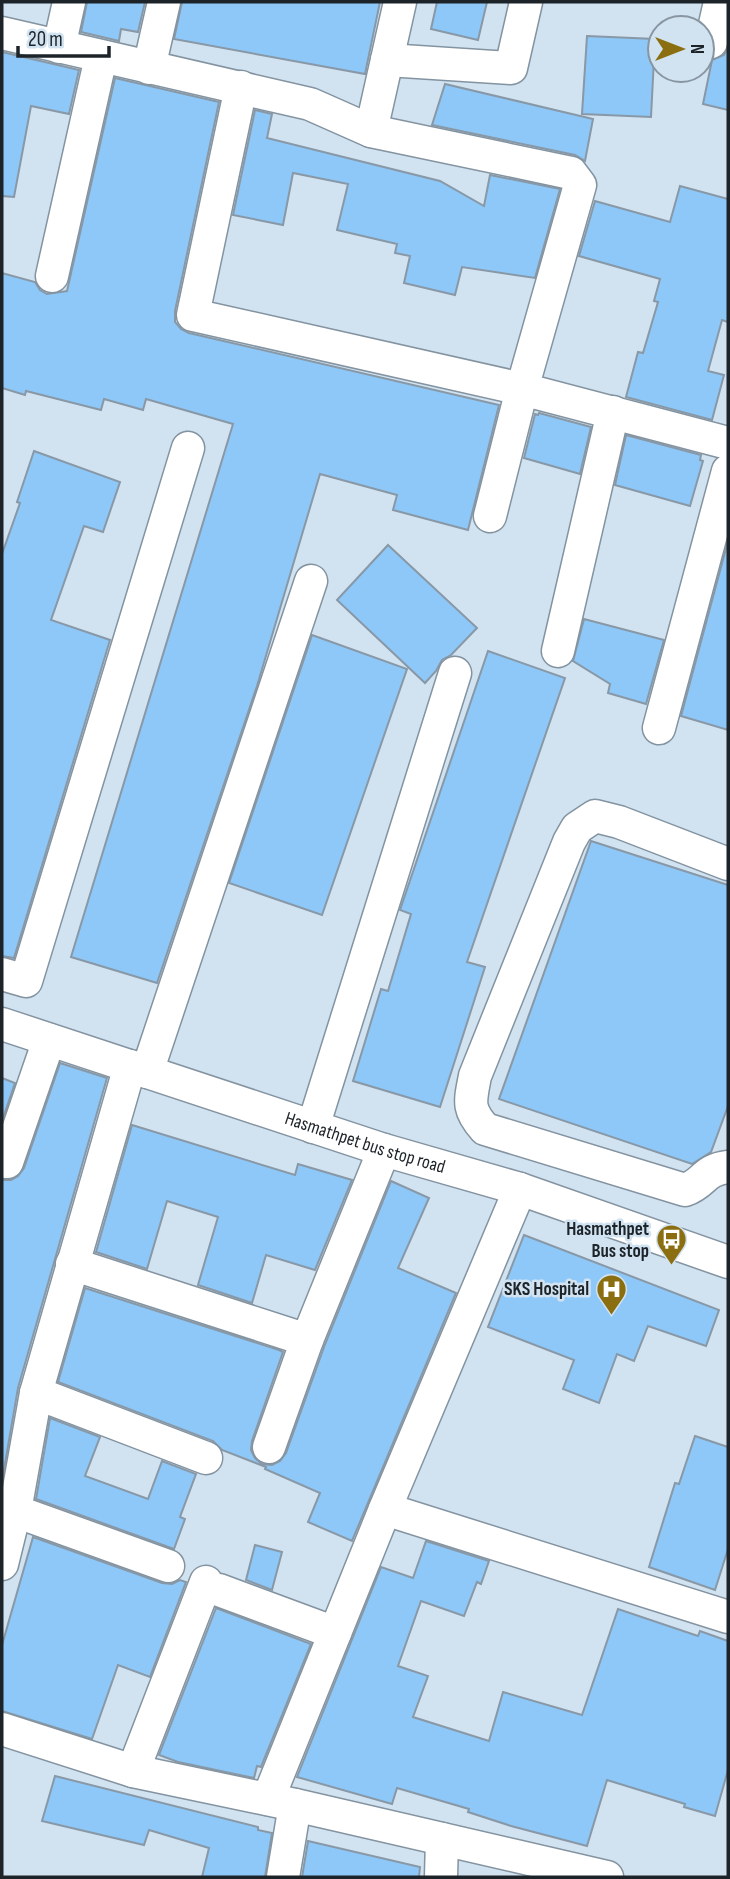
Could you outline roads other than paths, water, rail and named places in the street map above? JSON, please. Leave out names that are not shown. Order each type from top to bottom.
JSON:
[{"type":"street","points":[[59,47],[69,2]]},
{"type":"street","points":[[149,68],[164,2]]},
{"type":"street","points":[[371,131],[400,2]]},
{"type":"street","points":[[387,61],[511,68],[526,2]]},
{"type":"street","points":[[716,20],[720,2]]},
{"type":"street","points":[[2,33],[59,47],[110,50],[149,68],[310,104],[371,131],[571,173],[580,185],[522,389],[490,516]]},
{"type":"street","points":[[52,276],[110,50]]},
{"type":"street","points":[[242,87],[192,315],[522,389],[728,443]]},
{"type":"street","points":[[558,651],[613,412]]},
{"type":"street","points":[[2,974],[26,981],[188,448]]},
{"type":"street","points":[[659,728],[728,471]]},
{"type":"street","points":[[2,1563],[9,1508],[36,1393],[72,1264],[311,581]]},
{"type":"street","points":[[313,1126],[455,673]]},
{"type":"street","points":[[728,864],[619,822],[595,816],[577,828],[564,854],[475,1076],[470,1097],[473,1115],[485,1129],[685,1190],[694,1187],[712,1170],[728,1167]]},
{"type":"street","name":"Hasmathpet bus stop road","points":[[2,1024],[384,1150],[520,1189],[728,1262]]},
{"type":"street","points":[[7,1162],[49,1040]]},
{"type":"street","points":[[269,1447],[307,1339],[384,1150]]},
{"type":"street","points":[[283,1877],[282,1802],[335,1633],[520,1189]]},
{"type":"street","points":[[72,1264],[307,1339]]},
{"type":"street","points":[[36,1393],[206,1458]]},
{"type":"street","points":[[9,1508],[168,1566]]},
{"type":"street","points":[[385,1509],[728,1617]]},
{"type":"street","points":[[133,1771],[212,1586],[335,1633]]},
{"type":"street","points":[[2,1730],[133,1771],[282,1802],[607,1877]]},
{"type":"street","points":[[441,1877],[442,1839]]},
{"type":"place","name":"Hasmathpet Bus stop","points":[[672,1267]]},
{"type":"place","name":"SKS Hospital","points":[[612,1316]]}]
